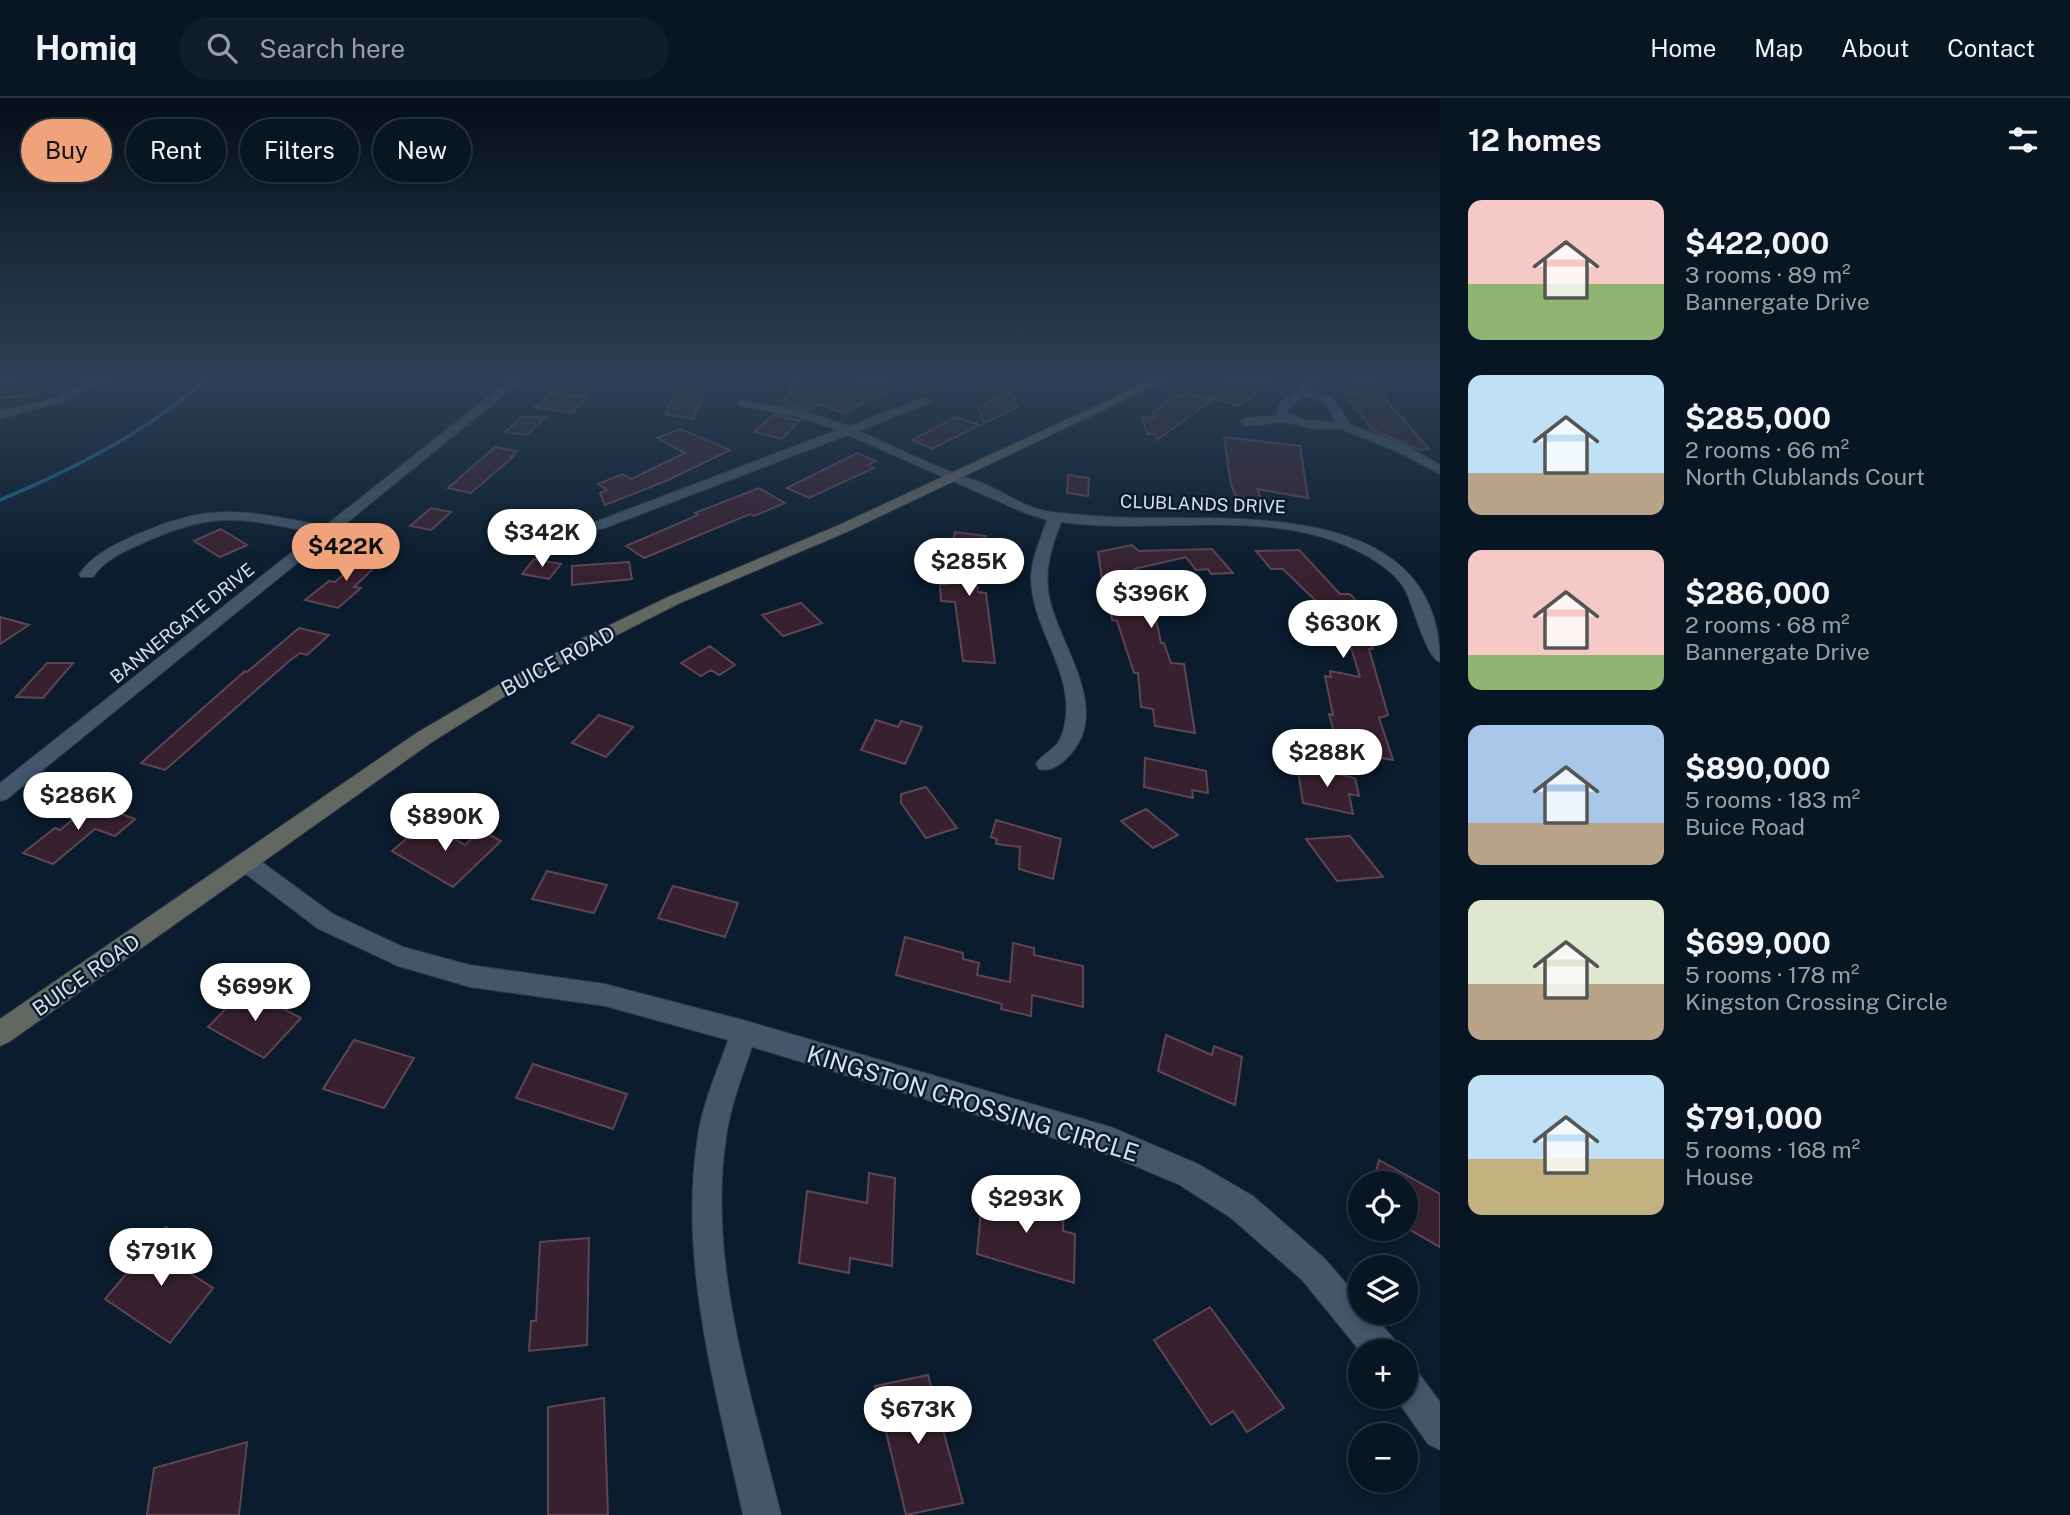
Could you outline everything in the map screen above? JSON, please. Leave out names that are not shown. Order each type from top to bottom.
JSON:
[{"type":"street","name":"BANNERGATE DRIVE","points":[[0,794],[438,443]]},
{"type":"street","points":[[597,526],[814,443]]},
{"type":"street","name":"CLUBLANDS DRIVE","points":[[877,443],[952,477],[970,481],[1026,509],[1056,516],[1093,520],[1258,522],[1304,528],[1329,535],[1376,555],[1397,570],[1412,587],[1440,657]]},
{"type":"street","name":"BUICE ROAD","points":[[0,1034],[425,737],[581,646],[674,600],[844,528],[1025,443]]},
{"type":"street","points":[[1389,443],[1440,470]]},
{"type":"street","points":[[87,574],[95,562],[111,551],[171,525],[202,516],[238,515],[328,531]]},
{"type":"street","points":[[1046,764],[1062,754],[1072,741],[1076,701],[1070,669],[1047,615],[1038,580],[1040,561],[1056,516]]},
{"type":"street","name":"KINGSTON CROSSING CIRCLE","points":[[247,863],[325,921],[398,956],[470,975],[605,995],[743,1032],[1111,1141],[1188,1174],[1242,1207],[1313,1269],[1372,1339]]},
{"type":"street","points":[[743,1032],[712,1138],[707,1184],[707,1234],[716,1303],[762,1515]]},
{"type":"street","points":[[1418,1401],[1440,1432]]},
{"type":"building","points":[[667,443],[714,443],[730,450],[666,481],[605,505],[600,493],[607,490],[598,484],[623,474],[631,479],[685,453]]},
{"type":"building","points":[[919,443],[944,443],[932,449]]},
{"type":"building","points":[[1225,443],[1300,446],[1308,498],[1257,489],[1262,501],[1237,499],[1231,485]]},
{"type":"building","points":[[1404,443],[1424,443],[1429,449],[1420,450]]},
{"type":"building","points":[[495,447],[517,451],[471,493],[448,488]]},
{"type":"building","points":[[857,453],[876,461],[868,465],[874,468],[809,498],[787,488]]},
{"type":"building","points":[[1068,475],[1089,478],[1088,496],[1067,493]]},
{"type":"building","points":[[759,488],[785,503],[754,516],[750,514],[644,558],[626,546],[698,515],[695,513]]},
{"type":"building","points":[[431,508],[451,512],[431,530],[410,526]]},
{"type":"building","points":[[221,529],[247,545],[220,557],[194,541]]},
{"type":"building","points":[[955,532],[986,536],[983,558],[974,557],[978,592],[986,593],[995,663],[963,661],[955,602],[941,601],[940,584],[949,584],[947,567]]},
{"type":"building","points":[[1132,545],[1139,551],[1212,549],[1233,573],[1211,574],[1208,569],[1196,570],[1186,557],[1134,569],[1141,603],[1153,605],[1161,643],[1164,643],[1171,663],[1184,664],[1195,733],[1155,726],[1153,709],[1141,707],[1138,673],[1134,673],[1117,621],[1112,620],[1109,600],[1105,599],[1098,552]]},
{"type":"building","points":[[372,549],[382,560],[354,587],[361,588],[338,608],[305,600],[329,581],[335,582]]},
{"type":"building","points":[[1299,550],[1340,594],[1350,594],[1354,598],[1373,649],[1369,649],[1388,715],[1379,718],[1393,760],[1339,751],[1329,714],[1333,715],[1325,676],[1331,677],[1330,671],[1360,677],[1348,638],[1326,635],[1316,601],[1283,569],[1271,569],[1256,551]]},
{"type":"building","points":[[534,559],[561,564],[549,579],[522,574]]},
{"type":"building","points":[[629,562],[632,579],[572,585],[572,566]]},
{"type":"building","points":[[801,603],[822,623],[783,636],[762,615]]},
{"type":"building","points":[[0,617],[29,625],[0,644]]},
{"type":"building","points":[[299,628],[329,635],[307,655],[300,653],[288,662],[165,770],[141,763],[245,671]]},
{"type":"building","points":[[710,646],[735,665],[719,675],[711,670],[701,676],[681,663]]},
{"type":"building","points":[[47,663],[73,663],[43,698],[16,697]]},
{"type":"building","points":[[599,715],[633,727],[606,757],[572,743]]},
{"type":"building","points":[[876,720],[898,727],[901,721],[922,727],[905,764],[861,750]]},
{"type":"building","points":[[1145,758],[1206,771],[1208,793],[1192,790],[1193,798],[1144,787]]},
{"type":"building","points":[[1297,765],[1355,778],[1359,796],[1349,794],[1353,814],[1303,803]]},
{"type":"building","points":[[926,787],[957,828],[926,838],[901,803],[901,794]]},
{"type":"building","points":[[93,803],[135,819],[115,836],[95,829],[53,864],[23,853],[55,828],[60,830]]},
{"type":"building","points":[[1146,809],[1178,835],[1153,848],[1121,821]]},
{"type":"building","points":[[996,820],[1061,839],[1053,879],[1019,869],[1020,847],[996,844],[997,839],[991,837]]},
{"type":"building","points":[[421,826],[437,834],[441,831],[465,845],[481,830],[501,841],[453,887],[392,851]]},
{"type":"building","points":[[1350,836],[1383,877],[1337,881],[1306,839]]},
{"type":"building","points":[[547,871],[607,885],[594,913],[532,899]]},
{"type":"building","points":[[673,886],[738,903],[725,937],[658,918]]},
{"type":"building","points":[[905,937],[963,953],[963,959],[979,963],[977,975],[1010,982],[1013,943],[1034,948],[1034,955],[1083,966],[1083,1007],[1032,995],[1031,1016],[1001,1009],[1002,1004],[896,975]]},
{"type":"building","points":[[245,989],[301,1018],[264,1058],[208,1027]]},
{"type":"building","points":[[1166,1035],[1212,1055],[1214,1046],[1242,1057],[1235,1105],[1158,1071]]},
{"type":"building","points":[[354,1040],[414,1058],[384,1108],[323,1089]]},
{"type":"building","points":[[533,1064],[627,1094],[613,1129],[516,1098]]},
{"type":"building","points":[[1379,1160],[1399,1171],[1376,1171]]},
{"type":"building","points":[[869,1173],[895,1178],[892,1266],[850,1258],[849,1273],[799,1263],[807,1191],[867,1203]]},
{"type":"building","points":[[1418,1182],[1440,1194],[1440,1247],[1418,1234]]},
{"type":"building","points":[[983,1186],[1064,1209],[1063,1231],[1075,1234],[1074,1283],[977,1254]]},
{"type":"building","points":[[166,1227],[194,1244],[177,1265],[213,1288],[170,1343],[105,1299]]},
{"type":"building","points":[[589,1238],[587,1345],[529,1351],[531,1321],[536,1321],[540,1242]]},
{"type":"building","points":[[1210,1307],[1284,1408],[1247,1432],[1233,1411],[1211,1425],[1154,1340]]},
{"type":"building","points":[[928,1375],[963,1503],[906,1515],[875,1386]]},
{"type":"building","points":[[604,1398],[608,1515],[548,1515],[548,1407]]},
{"type":"building","points":[[247,1442],[239,1515],[147,1515],[154,1468]]},
{"type":"waterway","points":[[0,500],[83,462],[117,443]]}]
